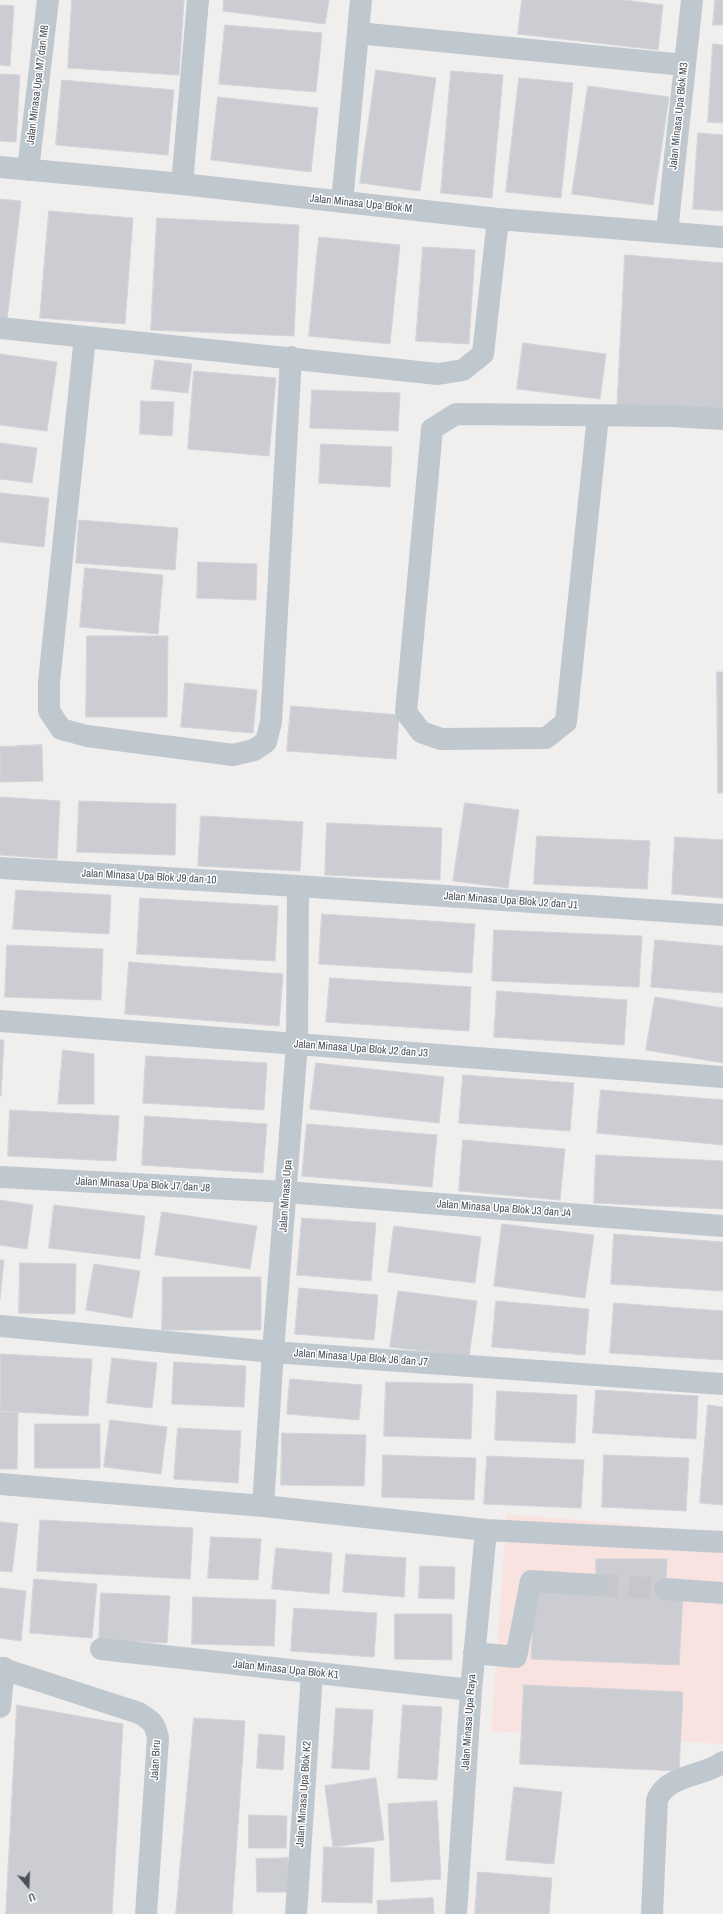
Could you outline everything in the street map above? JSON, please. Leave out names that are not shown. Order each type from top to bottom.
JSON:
[{"type":"street","name":"Jalan Minasa Upa M7 dan M8","points":[[28,170],[48,0]]},
{"type":"street","points":[[182,184],[198,0]]},
{"type":"street","points":[[342,202],[361,0]]},
{"type":"street","name":"Jalan Minasa Upa Blok M3","points":[[667,232],[692,0]]},
{"type":"street","points":[[358,33],[684,65]]},
{"type":"street","name":"Jalan Minasa Upa Blok M","points":[[0,168],[182,184],[498,219],[723,237]]},
{"type":"street","points":[[0,328],[291,357],[438,374],[463,370],[483,354],[498,219]]},
{"type":"street","points":[[85,337],[49,682],[49,711],[61,730],[87,736],[233,755],[254,750],[266,742],[271,722],[291,357]]},
{"type":"street","points":[[598,416],[566,722],[546,738],[441,739],[421,732],[406,712],[432,429],[456,414],[671,416],[723,419]]},
{"type":"street","name":"Jalan Minasa Upa Blok J9 dan 10","points":[[0,868],[298,886]]},
{"type":"street","name":"Jalan Minasa Upa Blok J2 dan J1","points":[[298,886],[723,915]]},
{"type":"street","name":"Jalan Minasa Upa","points":[[263,1506],[273,1352],[297,1044],[298,886]]},
{"type":"street","name":"Jalan Minasa Upa Blok J2 dan J3","points":[[0,1020],[723,1077]]},
{"type":"street","name":"Jalan Minasa Upa Blok J7 dan J8","points":[[0,1178],[286,1192]]},
{"type":"street","name":"Jalan Minasa Upa Blok J3 dan J4","points":[[286,1192],[723,1226]]},
{"type":"street","name":"Jalan Minasa Upa Blok J6 dan J7","points":[[0,1326],[273,1352],[723,1384]]},
{"type":"street","points":[[0,1484],[263,1506],[486,1530],[723,1542]]},
{"type":"street","name":"Jalan Minasa Upa Raya","points":[[456,1914],[471,1690],[486,1530]]},
{"type":"street","points":[[474,1653],[516,1658],[531,1581],[596,1585]]},
{"type":"street","points":[[666,1589],[723,1593]]},
{"type":"street","name":"Jalan Minasa Upa Blok K1","points":[[101,1649],[312,1674],[471,1690]]},
{"type":"street","points":[[0,1707],[2,1668]]},
{"type":"street","name":"Jalan Biru","points":[[2,1668],[139,1713],[155,1725],[158,1738],[146,1914]]},
{"type":"street","name":"Jalan Minasa Upa Blok K2","points":[[296,1914],[312,1674]]},
{"type":"street","points":[[652,1914],[658,1800],[660,1793],[663,1788],[675,1781],[716,1768],[723,1762]]},
{"type":"shaded area","points":[[507,1514],[723,1533],[723,1744],[491,1731]]},
{"type":"building","points":[[72,0],[184,0],[179,75],[68,68]]},
{"type":"building","points":[[224,0],[329,0],[325,24],[223,11]]},
{"type":"building","points":[[522,0],[624,0],[663,5],[658,50],[518,34]]},
{"type":"building","points":[[715,0],[723,0],[723,25],[713,25]]},
{"type":"building","points":[[0,5],[14,6],[10,66],[0,65]]},
{"type":"building","points":[[225,25],[322,33],[316,92],[219,84]]},
{"type":"building","points":[[713,44],[723,45],[723,123],[708,122]]},
{"type":"building","points":[[376,70],[436,78],[420,191],[360,183]]},
{"type":"building","points":[[451,71],[503,75],[492,198],[441,193]]},
{"type":"building","points":[[0,74],[20,75],[16,142],[0,141]]},
{"type":"building","points":[[519,78],[573,83],[561,198],[506,192]]},
{"type":"building","points":[[62,80],[174,90],[168,155],[56,145]]},
{"type":"building","points":[[588,86],[669,97],[653,205],[572,194]]},
{"type":"building","points":[[218,97],[318,108],[311,172],[211,160]]},
{"type":"building","points":[[698,133],[723,135],[723,211],[693,209]]},
{"type":"building","points":[[0,199],[21,201],[7,320],[0,319]]},
{"type":"building","points":[[49,211],[133,218],[125,324],[40,318]]},
{"type":"building","points":[[157,218],[299,225],[294,336],[151,330]]},
{"type":"building","points":[[319,237],[400,245],[390,344],[309,336]]},
{"type":"building","points":[[423,247],[475,250],[469,344],[416,341]]},
{"type":"building","points":[[625,255],[723,263],[723,415],[617,410]]},
{"type":"building","points":[[523,343],[606,354],[600,399],[517,389]]},
{"type":"building","points":[[0,354],[57,362],[47,431],[0,425]]},
{"type":"building","points":[[155,360],[192,364],[188,393],[151,389]]},
{"type":"building","points":[[194,371],[276,378],[269,456],[188,449]]},
{"type":"building","points":[[312,390],[400,393],[398,431],[310,428]]},
{"type":"building","points":[[141,401],[174,402],[172,436],[140,434]]},
{"type":"building","points":[[0,443],[37,448],[32,483],[0,479]]},
{"type":"building","points":[[321,444],[392,447],[390,487],[319,483]]},
{"type":"building","points":[[0,493],[49,498],[44,547],[0,542]]},
{"type":"building","points":[[79,520],[178,528],[175,570],[76,563]]},
{"type":"building","points":[[198,562],[257,564],[256,600],[197,598]]},
{"type":"building","points":[[85,568],[163,575],[158,634],[80,627]]},
{"type":"building","points":[[87,636],[168,636],[167,717],[86,717]]},
{"type":"building","points":[[717,672],[723,672],[723,793],[718,793]]},
{"type":"building","points":[[185,683],[257,690],[253,733],[181,727]]},
{"type":"building","points":[[291,706],[399,715],[396,759],[287,751]]},
{"type":"building","points":[[42,745],[43,781],[0,782],[0,747]]},
{"type":"building","points":[[0,797],[60,801],[57,859],[0,855]]},
{"type":"building","points":[[79,801],[176,804],[175,855],[77,852]]},
{"type":"building","points":[[465,803],[519,810],[508,888],[453,881]]},
{"type":"building","points":[[201,816],[303,822],[300,871],[198,866]]},
{"type":"building","points":[[327,823],[442,828],[440,880],[325,875]]},
{"type":"building","points":[[537,836],[650,841],[647,889],[534,884]]},
{"type":"building","points":[[675,837],[723,840],[723,898],[672,894]]},
{"type":"building","points":[[16,890],[111,895],[109,934],[13,929]]},
{"type":"building","points":[[140,898],[278,906],[275,961],[137,954]]},
{"type":"building","points":[[322,914],[475,924],[472,973],[319,964]]},
{"type":"building","points":[[494,930],[642,936],[639,987],[492,981]]},
{"type":"building","points":[[655,940],[723,946],[723,993],[651,987]]},
{"type":"building","points":[[7,945],[103,949],[101,1000],[5,997]]},
{"type":"building","points":[[129,962],[283,974],[279,1026],[125,1014]]},
{"type":"building","points":[[330,978],[471,987],[469,1031],[326,1022]]},
{"type":"building","points":[[497,991],[627,1000],[624,1045],[494,1037]]},
{"type":"building","points":[[655,997],[723,1008],[723,1063],[646,1050]]},
{"type":"building","points":[[0,1040],[4,1040],[1,1096],[0,1096]]},
{"type":"building","points":[[63,1050],[94,1054],[94,1104],[58,1104]]},
{"type":"building","points":[[146,1056],[267,1063],[264,1110],[143,1103]]},
{"type":"building","points":[[316,1063],[444,1077],[439,1123],[310,1109]]},
{"type":"building","points":[[463,1075],[574,1083],[570,1131],[459,1123]]},
{"type":"building","points":[[601,1090],[723,1100],[723,1145],[597,1133]]},
{"type":"building","points":[[10,1110],[119,1116],[116,1161],[8,1156]]},
{"type":"building","points":[[145,1116],[267,1124],[263,1173],[142,1165]]},
{"type":"building","points":[[307,1124],[437,1135],[432,1187],[302,1176]]},
{"type":"building","points":[[463,1140],[565,1149],[560,1200],[459,1191]]},
{"type":"building","points":[[596,1155],[723,1161],[723,1209],[594,1203]]},
{"type":"building","points":[[0,1200],[33,1205],[27,1249],[0,1245]]},
{"type":"building","points":[[54,1205],[145,1216],[140,1259],[49,1248]]},
{"type":"building","points":[[162,1212],[257,1226],[250,1269],[155,1255]]},
{"type":"building","points":[[302,1218],[376,1223],[371,1281],[297,1275]]},
{"type":"building","points":[[502,1224],[594,1235],[585,1298],[494,1286]]},
{"type":"building","points":[[394,1226],[481,1237],[475,1283],[388,1272]]},
{"type":"building","points":[[614,1234],[723,1242],[723,1291],[611,1284]]},
{"type":"building","points":[[0,1260],[4,1260],[0,1299]]},
{"type":"building","points":[[20,1263],[76,1264],[75,1314],[19,1313]]},
{"type":"building","points":[[94,1264],[140,1271],[132,1318],[86,1310]]},
{"type":"building","points":[[163,1277],[261,1277],[261,1330],[162,1330]]},
{"type":"building","points":[[299,1288],[378,1295],[374,1340],[295,1334]]},
{"type":"building","points":[[398,1291],[477,1301],[469,1357],[390,1347]]},
{"type":"building","points":[[496,1301],[589,1309],[585,1355],[492,1347]]},
{"type":"building","points":[[614,1303],[723,1311],[723,1360],[610,1353]]},
{"type":"building","points":[[1,1354],[92,1359],[88,1416],[0,1411]]},
{"type":"building","points":[[112,1358],[157,1363],[152,1408],[107,1403]]},
{"type":"building","points":[[174,1362],[246,1366],[244,1407],[172,1404]]},
{"type":"building","points":[[290,1379],[362,1385],[359,1420],[287,1414]]},
{"type":"building","points":[[386,1382],[473,1384],[471,1439],[384,1436]]},
{"type":"building","points":[[596,1390],[698,1396],[696,1439],[593,1433]]},
{"type":"building","points":[[497,1391],[577,1395],[575,1443],[495,1440]]},
{"type":"building","points":[[708,1405],[723,1407],[723,1505],[700,1503]]},
{"type":"building","points":[[0,1412],[18,1412],[17,1469],[0,1469]]},
{"type":"building","points":[[110,1420],[167,1427],[161,1474],[104,1467]]},
{"type":"building","points":[[35,1424],[100,1424],[100,1468],[35,1468]]},
{"type":"building","points":[[178,1428],[241,1431],[238,1483],[174,1479]]},
{"type":"building","points":[[282,1433],[366,1435],[364,1486],[281,1485]]},
{"type":"building","points":[[383,1455],[476,1458],[474,1500],[382,1497]]},
{"type":"building","points":[[604,1455],[689,1458],[686,1511],[602,1507]]},
{"type":"building","points":[[487,1456],[584,1460],[581,1508],[484,1504]]},
{"type":"building","points":[[40,1520],[193,1528],[190,1579],[37,1571]]},
{"type":"building","points":[[0,1522],[18,1524],[12,1572],[0,1571]]},
{"type":"building","points":[[211,1537],[261,1539],[258,1580],[208,1578]]},
{"type":"building","points":[[276,1548],[332,1553],[329,1594],[272,1589]]},
{"type":"building","points":[[346,1554],[406,1558],[404,1597],[343,1592]]},
{"type":"building","points":[[596,1559],[667,1559],[665,1594],[683,1595],[679,1665],[531,1659],[535,1589],[596,1591]]},
{"type":"building","points":[[420,1566],[455,1567],[454,1599],[419,1598]]},
{"type":"building","points":[[34,1579],[97,1584],[92,1638],[30,1633]]},
{"type":"building","points":[[0,1588],[26,1591],[21,1641],[0,1638]]},
{"type":"building","points":[[101,1593],[170,1596],[167,1643],[99,1640]]},
{"type":"building","points":[[193,1597],[276,1600],[274,1646],[192,1644]]},
{"type":"building","points":[[294,1608],[377,1613],[374,1657],[291,1651]]},
{"type":"building","points":[[395,1614],[452,1614],[452,1660],[395,1659]]},
{"type":"building","points":[[524,1685],[683,1692],[679,1771],[520,1764]]},
{"type":"building","points":[[17,1705],[123,1724],[112,1914],[6,1914]]},
{"type":"building","points":[[403,1705],[442,1707],[437,1780],[398,1778]]},
{"type":"building","points":[[336,1708],[373,1710],[369,1770],[332,1768]]},
{"type":"building","points":[[194,1718],[245,1721],[232,1914],[176,1914]]},
{"type":"building","points":[[259,1734],[285,1736],[283,1770],[257,1768]]},
{"type":"building","points":[[376,1778],[384,1840],[333,1847],[325,1786]]},
{"type":"building","points":[[514,1787],[562,1792],[554,1864],[506,1860]]},
{"type":"building","points":[[437,1801],[441,1879],[391,1882],[388,1804]]},
{"type":"building","points":[[249,1815],[287,1816],[286,1848],[249,1848]]},
{"type":"building","points":[[324,1847],[374,1848],[372,1903],[322,1902]]},
{"type":"building","points":[[288,1858],[288,1892],[257,1892],[256,1859]]},
{"type":"building","points":[[478,1872],[552,1878],[549,1914],[475,1914]]},
{"type":"building","points":[[433,1898],[434,1914],[378,1914],[377,1901]]},
{"type":"tunnel","points":[[596,1585],[665,1589]]}]
